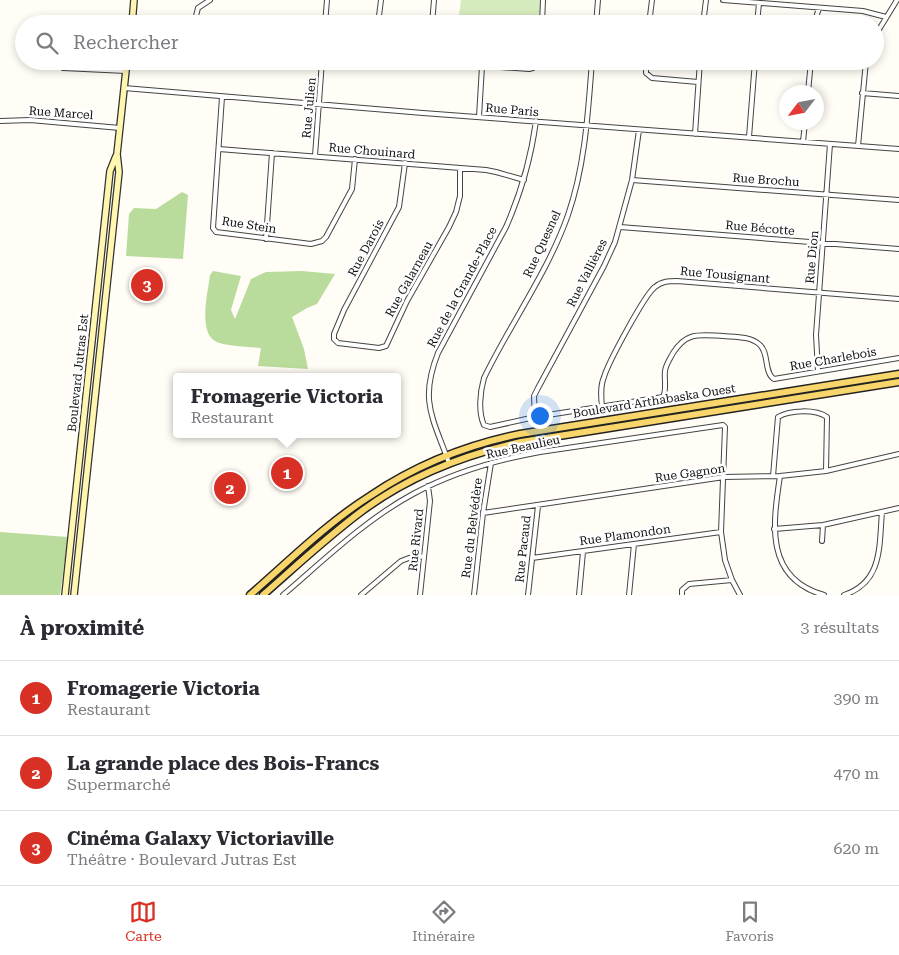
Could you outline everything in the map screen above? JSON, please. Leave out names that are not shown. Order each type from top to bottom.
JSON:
[{"type":"main road","points":[[133,15],[134,0]]},
{"type":"main road","name":"Boulevard Jutras Est","points":[[65,595],[110,171],[116,154],[126,71]]},
{"type":"main road","name":"Boulevard Jutras Est","points":[[74,595],[119,172],[116,154]]},
{"type":"main road","name":"Boulevard Arthabaska Ouest","points":[[250,595],[338,519],[368,496],[412,471],[446,455],[498,438],[520,434],[899,374]]},
{"type":"main road","name":"Boulevard Arthabaska Ouest","points":[[263,595],[362,511],[404,484],[449,463],[479,452],[521,442],[899,382]]},
{"type":"street","points":[[196,15],[198,8],[210,0]]},
{"type":"street","points":[[326,15],[327,0]]},
{"type":"street","points":[[379,15],[381,0]]},
{"type":"street","points":[[433,15],[434,0]]},
{"type":"street","points":[[542,15],[543,0]]},
{"type":"street","points":[[597,15],[598,0]]},
{"type":"street","points":[[650,15],[652,0]]},
{"type":"street","points":[[704,15],[706,0]]},
{"type":"street","points":[[723,0],[863,11],[878,15]]},
{"type":"street","points":[[884,20],[896,0]]},
{"type":"street","points":[[758,15],[759,3]]},
{"type":"street","points":[[817,15],[819,8]]},
{"type":"street","points":[[105,70],[126,71]]},
{"type":"street","name":"Rue Julien","points":[[315,156],[321,70]]},
{"type":"street","points":[[479,117],[482,70]]},
{"type":"street","name":"Rue Quesnel","points":[[535,417],[490,427],[484,425],[481,416],[481,395],[484,378],[560,235],[576,187],[587,126],[591,70]]},
{"type":"street","points":[[646,70],[646,73],[652,78],[698,82]]},
{"type":"street","points":[[695,134],[699,70]]},
{"type":"street","points":[[749,137],[754,70]]},
{"type":"street","points":[[809,85],[810,70]]},
{"type":"street","points":[[858,146],[865,70]]},
{"type":"street","name":"Rue Paris","points":[[124,88],[587,126],[899,149]]},
{"type":"street","points":[[862,93],[899,96]]},
{"type":"street","name":"Rue Stein","points":[[222,97],[214,228],[216,232],[311,244],[322,242],[352,189],[355,159]]},
{"type":"street","name":"Rue Marcel","points":[[0,121],[30,120],[120,128]]},
{"type":"street","name":"Rue de la Grande-Place","points":[[449,463],[433,420],[428,396],[428,384],[443,342],[506,227],[524,180],[536,121]]},
{"type":"street","name":"Rue Vallières","points":[[535,417],[534,396],[604,266],[620,227],[632,180],[639,130]]},
{"type":"street","points":[[803,142],[804,130]]},
{"type":"street","name":"Rue Dion","points":[[818,371],[816,335],[830,144]]},
{"type":"street","name":"Rue Chouinard","points":[[218,148],[496,172],[524,180]]},
{"type":"street","points":[[266,239],[272,153]]},
{"type":"street","name":"Rue Darois","points":[[334,339],[334,334],[344,310],[399,207],[405,163]]},
{"type":"street","name":"Rue Galarneau","points":[[334,339],[338,343],[379,348],[386,346],[407,301],[456,212],[460,196],[460,169]]},
{"type":"street","name":"Rue Brochu","points":[[632,180],[899,200]]},
{"type":"street","name":"Rue Bécotte","points":[[620,227],[899,249]]},
{"type":"street","name":"Rue Tousignant","points":[[602,407],[601,390],[604,375],[644,300],[660,283],[677,281],[899,299]]},
{"type":"street","name":"Rue Charlebois","points":[[602,407],[663,397],[668,361],[681,342],[695,335],[744,338],[757,342],[764,350],[771,379],[899,358]]},
{"type":"street","points":[[535,417],[602,407]]},
{"type":"street","points":[[773,476],[778,418],[782,415],[802,412],[820,413],[827,417],[826,471]]},
{"type":"street","name":"Rue Beaulieu","points":[[283,595],[344,543],[379,516],[413,494],[428,486],[491,463],[540,452],[724,425],[724,477]]},
{"type":"street","name":"Rue Gagnon","points":[[483,513],[724,477],[780,476],[826,471],[899,454]]},
{"type":"street","name":"Rue du Belvédère","points":[[474,595],[483,513],[491,463]]},
{"type":"street","points":[[780,476],[774,529],[777,550],[782,562],[799,583],[824,595]]},
{"type":"street","points":[[724,477],[721,532],[725,560],[740,595]]},
{"type":"street","name":"Rue Rivard","points":[[420,595],[430,500],[428,486]]},
{"type":"street","name":"Rue Pacaud","points":[[528,595],[538,506]]},
{"type":"street","points":[[774,529],[823,525],[899,508]]},
{"type":"street","points":[[844,595],[857,590],[864,584],[876,567],[882,512]]},
{"type":"street","points":[[822,541],[823,525]]},
{"type":"street","name":"Rue Plamondon","points":[[532,558],[721,532]]},
{"type":"street","points":[[630,595],[634,544]]},
{"type":"street","points":[[579,595],[582,552]]},
{"type":"street","points":[[361,595],[401,561],[424,556]]},
{"type":"street","points":[[682,595],[682,590],[688,584],[732,580]]},
{"type":"green space","points":[[461,0],[543,0],[542,15],[459,15]]},
{"type":"green space","points":[[182,192],[188,195],[183,259],[126,256],[129,214],[134,208],[156,209]]},
{"type":"green space","points":[[213,271],[241,276],[231,310],[235,319],[251,279],[266,272],[302,271],[335,274],[317,304],[292,317],[304,349],[308,369],[258,366],[261,348],[219,343],[210,336],[205,320],[205,311],[210,275]]},
{"type":"green space","points":[[0,532],[68,537],[60,595],[0,595]]},
{"type":"place","name":"Cinéma Galaxy Victoriaville","points":[[147,285]]},
{"type":"place","name":"Fromagerie Victoria","points":[[287,473]]},
{"type":"place","name":"La grande place des Bois-Francs","points":[[230,488]]}]
